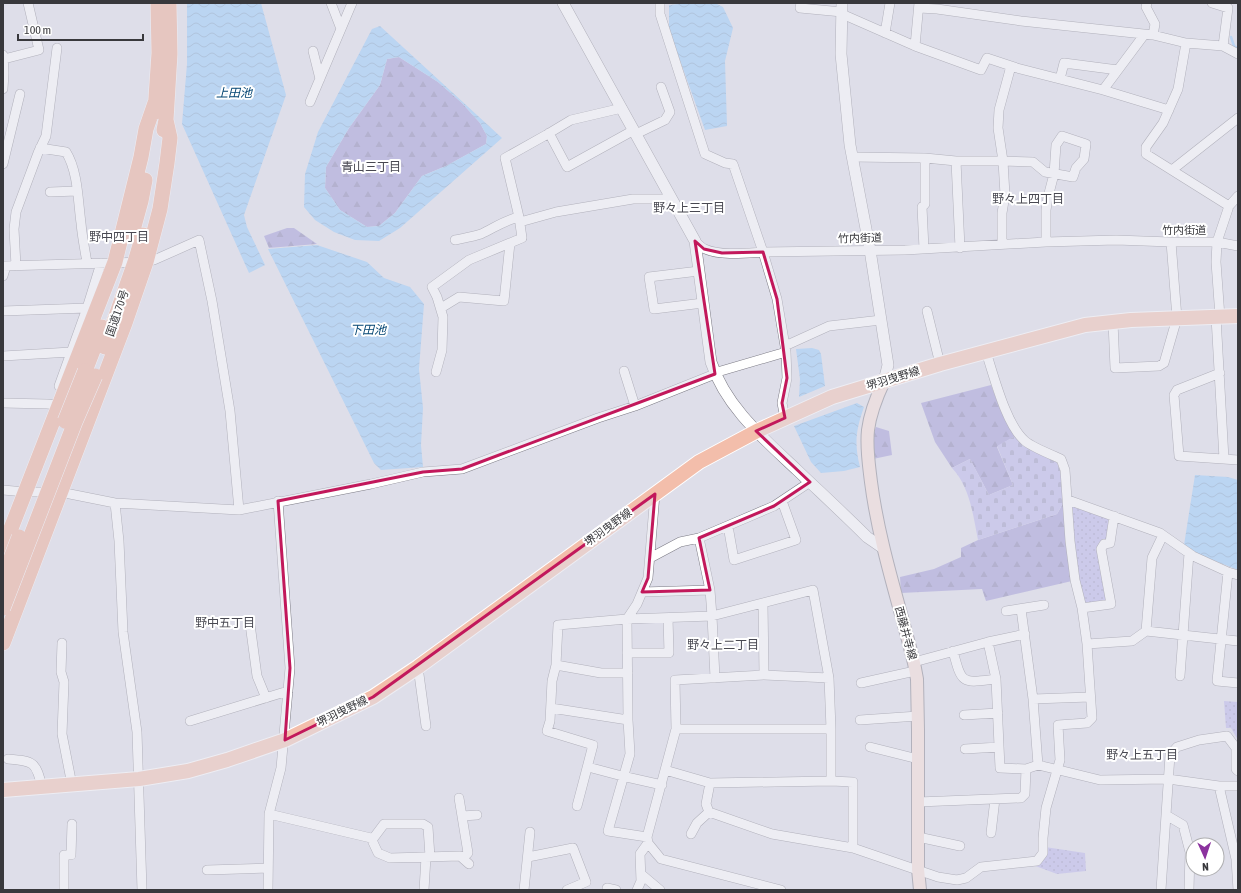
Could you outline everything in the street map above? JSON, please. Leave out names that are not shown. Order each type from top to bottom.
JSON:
[{"type":"highway","name":"国道170号","points":[[3,608],[75,422],[141,201],[154,129],[159,54],[158,3]]},
{"type":"highway","points":[[3,549],[64,391],[124,262],[160,209],[170,138],[166,120],[170,54],[169,3]]},
{"type":"highway","points":[[3,643],[6,626],[60,492],[125,323],[124,262]]},
{"type":"highway","name":"国道170号","points":[[3,579],[90,373]]},
{"type":"main road","name":"堺羽曳野線","points":[[3,790],[139,779],[188,771],[227,760],[285,740],[373,696],[418,667],[542,575],[699,462],[757,431],[832,397],[940,364],[1085,325],[1177,318],[1238,316]]},
{"type":"main road","name":"西藤井寺線","points":[[884,381],[871,417],[867,440],[874,501],[883,548],[915,666],[918,716],[918,869],[920,890]]},
{"type":"street","points":[[3,89],[3,57],[39,50],[28,3]]},
{"type":"street","points":[[331,3],[342,29]]},
{"type":"street","points":[[310,102],[352,3]]},
{"type":"street","points":[[562,3],[695,241],[711,362],[726,395],[747,422],[867,537],[883,548]]},
{"type":"street","points":[[660,3],[660,14],[705,154],[725,163],[733,164],[763,252],[777,299],[785,349],[787,378],[782,403],[785,418]]},
{"type":"street","points":[[801,3],[800,8],[842,10],[885,33],[915,46],[982,70],[987,58],[1169,110]]},
{"type":"street","points":[[885,33],[890,3]]},
{"type":"street","points":[[1212,3],[1228,8],[1223,46]]},
{"type":"street","points":[[1103,90],[1148,35],[1155,24],[1144,4]]},
{"type":"street","points":[[915,46],[919,6],[937,6],[1021,21],[1148,35],[1186,43],[1223,46],[1238,54]]},
{"type":"street","points":[[842,10],[841,54],[845,106],[852,157],[870,250],[888,365],[884,381]]},
{"type":"street","points":[[1186,43],[1178,89],[1163,122],[1146,147],[1146,154],[1229,206]]},
{"type":"street","points":[[16,266],[14,229],[16,212],[46,136],[57,48]]},
{"type":"street","points":[[313,51],[320,79]]},
{"type":"street","points":[[1060,79],[1064,63],[1118,70]]},
{"type":"street","points":[[1002,244],[1002,213],[1005,194],[1003,161],[998,128],[999,110],[1011,66]]},
{"type":"street","points":[[549,133],[567,167],[635,132],[665,120],[670,112],[661,88]]},
{"type":"street","points":[[3,164],[6,140],[20,94]]},
{"type":"street","points":[[436,372],[442,350],[443,317],[441,308],[432,287],[469,260],[522,238],[520,219],[505,158],[571,120],[622,108]]},
{"type":"street","points":[[1172,170],[1236,123]]},
{"type":"street","points":[[852,157],[1033,162],[1045,172],[1054,174],[1073,177],[1076,168],[1084,159],[1086,144],[1062,136],[1056,145],[1054,174],[1047,204],[1046,242]]},
{"type":"street","points":[[40,148],[66,152],[69,158],[77,191],[80,222],[87,263]]},
{"type":"street","points":[[924,249],[922,208],[925,204],[925,158]]},
{"type":"street","points":[[956,161],[960,248]]},
{"type":"street","points":[[50,192],[77,191]]},
{"type":"street","points":[[1224,459],[1216,262],[1217,242],[1229,206],[1238,196]]},
{"type":"street","points":[[455,240],[470,238],[509,220],[633,199],[672,199]]},
{"type":"street","points":[[3,276],[4,266],[154,260],[199,240],[212,301],[230,411],[239,510]]},
{"type":"street","name":"竹内街道","points":[[695,241],[704,249],[722,253],[742,254],[763,252],[960,248],[1002,244],[1116,240],[1217,242],[1238,246]]},
{"type":"street","points":[[1113,322],[1115,368],[1159,366],[1164,363],[1177,318],[1171,242]]},
{"type":"street","points":[[441,308],[459,297],[504,301],[510,243]]},
{"type":"street","points":[[64,391],[58,388],[87,308],[124,262]]},
{"type":"street","points":[[699,271],[649,277],[654,309],[703,303]]},
{"type":"street","points":[[3,311],[87,308]]},
{"type":"street","points":[[927,311],[940,364]]},
{"type":"street","points":[[3,490],[25,492],[60,492],[115,503],[239,510],[371,484],[423,472],[462,469],[598,418],[635,406],[715,373],[785,349],[830,326],[881,320]]},
{"type":"street","points":[[3,356],[71,352]]},
{"type":"street","points":[[708,812],[772,834],[853,848],[938,877],[957,880],[966,878],[981,867],[1037,861],[1042,853],[1042,838],[1046,808],[1060,760],[1058,725],[1087,723],[1092,718],[1087,644],[1082,608],[1075,580],[1068,500],[1064,470],[1061,460],[1026,442],[1019,435],[1003,403],[986,352]]},
{"type":"street","points":[[624,371],[635,406]]},
{"type":"street","points":[[1220,373],[1177,390],[1174,395],[1179,456],[1238,460]]},
{"type":"street","points":[[3,404],[59,405]]},
{"type":"street","points":[[650,558],[680,542],[699,538],[774,506],[810,482]]},
{"type":"street","points":[[655,494],[648,578],[637,604],[627,619],[628,720],[630,754],[622,776],[608,831],[648,840],[661,859],[781,890]]},
{"type":"street","points":[[1068,500],[1163,535],[1189,553],[1228,572],[1238,574]]},
{"type":"street","points":[[728,526],[734,560],[796,540],[782,501]]},
{"type":"street","points":[[268,890],[269,814],[282,768],[290,668],[278,502]]},
{"type":"street","points":[[115,503],[123,632],[137,732],[142,890]]},
{"type":"street","points":[[1082,608],[1111,604],[1101,548],[1104,544],[1110,543],[1114,516]]},
{"type":"street","points":[[1146,631],[1152,558],[1163,535]]},
{"type":"street","points":[[699,538],[710,590],[714,678]]},
{"type":"street","points":[[1180,676],[1189,553]]},
{"type":"street","points":[[1228,572],[1217,681],[1238,683]]},
{"type":"street","points":[[642,592],[710,590]]},
{"type":"street","points":[[577,806],[593,745],[547,731],[550,721],[552,681],[556,665],[558,625],[627,619],[712,616],[813,590],[830,678],[832,729],[831,781]]},
{"type":"street","points":[[763,603],[764,675]]},
{"type":"street","points":[[1006,612],[1044,605]]},
{"type":"street","points":[[1021,609],[1033,699],[1038,765]]},
{"type":"street","points":[[627,654],[669,653],[668,618]]},
{"type":"street","points":[[250,624],[257,676],[266,698]]},
{"type":"street","points":[[1087,644],[1132,641],[1146,631],[1238,641]]},
{"type":"street","points":[[861,683],[915,666],[953,651],[1025,634]]},
{"type":"street","points":[[988,642],[996,679],[1000,768],[1026,769],[1038,765],[1100,780],[1168,779],[1219,786],[1238,786]]},
{"type":"street","points":[[62,643],[61,672],[64,682],[62,734],[72,785]]},
{"type":"street","points":[[953,651],[962,678],[971,682],[996,679]]},
{"type":"street","points":[[556,665],[601,672],[628,673]]},
{"type":"street","points":[[418,667],[426,726]]},
{"type":"street","points":[[636,890],[641,881],[640,854],[648,840],[676,729],[675,680],[764,675],[830,678]]},
{"type":"street","points":[[190,721],[288,692]]},
{"type":"street","points":[[1033,699],[1090,696]]},
{"type":"street","points":[[551,708],[628,720]]},
{"type":"street","points":[[964,715],[998,713]]},
{"type":"street","points":[[860,720],[918,716]]},
{"type":"street","points":[[676,729],[832,729]]},
{"type":"street","points":[[1161,890],[1170,755],[1177,747],[1199,740],[1227,736],[1236,748],[1236,769],[1238,771]]},
{"type":"street","points":[[870,747],[918,759]]},
{"type":"street","points":[[965,749],[999,747]]},
{"type":"street","points":[[8,759],[27,760],[38,769],[42,787]]},
{"type":"street","points":[[588,766],[622,776],[662,785]]},
{"type":"street","points":[[918,802],[1021,798],[1025,794],[1026,769]]},
{"type":"street","points":[[666,770],[710,783],[853,782],[853,848]]},
{"type":"street","points":[[708,812],[706,804],[710,783]]},
{"type":"street","points":[[1219,786],[1236,858],[1238,890]]},
{"type":"street","points":[[269,814],[371,838],[378,853],[390,858],[460,856],[466,861],[468,852],[459,798]]},
{"type":"street","points":[[990,833],[995,799]]},
{"type":"street","points":[[691,834],[697,823],[708,812]]},
{"type":"street","points":[[462,816],[477,815]]},
{"type":"street","points":[[1166,815],[1183,826],[1190,852],[1190,890]]},
{"type":"street","points":[[64,890],[64,855],[72,855],[72,824]]},
{"type":"street","points":[[372,840],[384,824],[423,824],[428,827],[428,857],[424,890]]},
{"type":"street","points":[[524,890],[530,832]]},
{"type":"street","points":[[918,837],[960,846]]},
{"type":"street","points":[[528,857],[573,848],[586,882],[567,890]]},
{"type":"street","points":[[207,870],[268,868]]},
{"type":"street","points":[[641,874],[660,890]]},
{"type":"highlighted area","points":[[695,241],[704,249],[722,253],[763,252],[777,299],[787,378],[782,403],[785,418],[756,431],[810,482],[774,506],[699,538],[710,590],[642,592],[648,578],[655,494],[373,697],[285,740],[290,668],[278,501],[423,472],[462,469],[715,374]]},
{"type":"green space","points":[[399,57],[438,82],[462,103],[480,123],[487,136],[486,144],[446,166],[422,176],[395,213],[379,226],[367,227],[340,210],[325,188],[326,167],[349,128],[380,85],[387,59]]},
{"type":"green space","points":[[287,228],[294,228],[317,244],[269,248],[264,236]]},
{"type":"green space","points":[[991,385],[999,406],[1015,436],[997,447],[1013,485],[989,495],[970,459],[952,468],[935,442],[921,403]]},
{"type":"green space","points":[[876,427],[889,431],[892,455],[873,459],[872,438]]},
{"type":"green space","points":[[1015,436],[1023,446],[1050,457],[1057,463],[1061,473],[1065,500],[1057,514],[978,540],[967,493],[963,484],[952,468],[970,459],[989,495],[1013,485],[997,446]]},
{"type":"green space","points":[[1065,500],[1072,581],[986,601],[982,589],[901,593],[900,577],[934,569],[961,557],[961,548],[978,540],[1057,514]]},
{"type":"green space","points":[[1071,503],[1111,518],[1107,541],[1102,542],[1108,602],[1083,605],[1077,578]]},
{"type":"green space","points":[[1224,701],[1238,702],[1238,740],[1231,728],[1226,728]]},
{"type":"green space","points":[[1045,847],[1085,853],[1086,871],[1057,874],[1030,864]]},
{"type":"water","name":"上田池","points":[[187,3],[261,3],[286,95],[244,215],[247,227],[265,265],[249,273],[182,124],[187,64]]},
{"type":"water","points":[[715,3],[723,7],[733,28],[725,61],[727,126],[705,130],[669,30],[669,5]]},
{"type":"water","points":[[380,26],[502,138],[400,228],[379,241],[355,240],[334,232],[315,220],[304,207],[305,174],[318,132],[372,29]],"holes":[[[399,57],[438,82],[462,103],[480,123],[487,136],[486,144],[446,166],[422,176],[395,213],[379,226],[367,227],[340,210],[325,188],[326,167],[349,128],[380,85],[387,59]]]},
{"type":"water","name":"下田池","points":[[317,245],[367,262],[384,278],[410,287],[424,304],[419,369],[423,408],[421,445],[423,467],[381,470],[374,463],[268,249]]},
{"type":"water","points":[[812,348],[819,350],[821,354],[825,386],[799,397],[800,379],[796,349]]},
{"type":"water","points":[[857,403],[864,407],[859,423],[857,437],[857,451],[860,467],[844,471],[821,473],[811,462],[794,426]]},
{"type":"water","points":[[1195,475],[1228,477],[1238,480],[1238,570],[1200,555],[1184,545]]},
{"type":"waterway","points":[[1231,37],[1234,46],[1238,48]]},
{"type":"district","name":"青山三丁目","points":[[371,167]]},
{"type":"district","name":"野々上四丁目","points":[[1028,199]]},
{"type":"district","name":"野々上三丁目","points":[[689,208]]},
{"type":"district","name":"野中四丁目","points":[[119,237]]},
{"type":"district","name":"野中五丁目","points":[[225,623]]},
{"type":"district","name":"野々上二丁目","points":[[723,645]]},
{"type":"district","name":"野々上五丁目","points":[[1142,755]]}]
